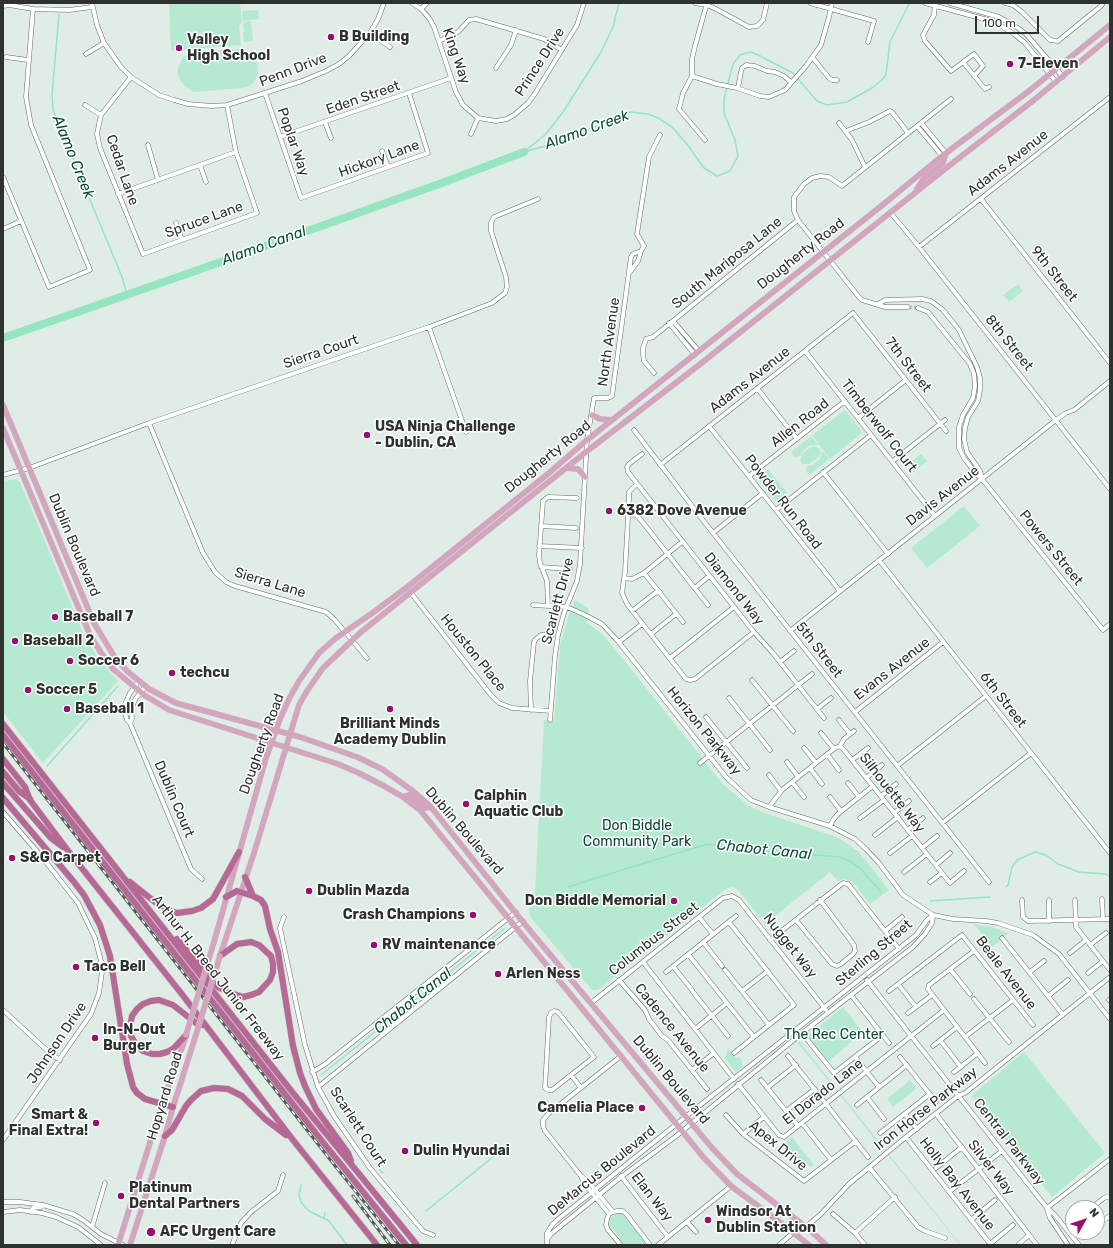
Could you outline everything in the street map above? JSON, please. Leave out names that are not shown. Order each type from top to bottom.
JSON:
[{"type":"highway","name":"Arthur H. Breed Junior Freeway","points":[[3,724],[293,1093],[417,1245]]},
{"type":"highway","points":[[3,735],[308,1124],[406,1245]]},
{"type":"highway","points":[[3,759],[25,787],[30,800]]},
{"type":"highway","points":[[3,772],[19,791],[30,800],[293,1140],[377,1245]]},
{"type":"highway","points":[[3,783],[51,838],[69,852]]},
{"type":"highway","points":[[5,800],[74,882],[92,909],[106,940],[110,956],[130,1079],[137,1093],[145,1099],[173,1107]]},
{"type":"highway","points":[[125,878],[162,907],[177,913],[186,912],[201,908],[213,899],[239,852]]},
{"type":"highway","points":[[245,877],[253,896]]},
{"type":"highway","points":[[226,897],[237,891],[261,900],[265,906],[270,929],[278,952],[292,1046],[305,1086],[316,1109],[348,1153],[354,1168]]},
{"type":"highway","points":[[143,901],[156,913],[218,987],[243,997],[259,992],[270,980],[273,972],[271,956],[259,944],[251,942],[237,944],[221,954]]},
{"type":"highway","points":[[186,1035],[174,1048],[167,1052],[152,1054],[143,1051],[136,1045],[132,1036],[130,1026],[132,1016],[143,1004],[159,1000],[173,1005],[196,1023],[206,1026]]},
{"type":"highway","points":[[165,1136],[172,1130],[186,1106],[196,1095],[208,1089],[221,1088],[228,1089],[242,1096],[265,1119],[293,1140]]},
{"type":"main road","name":"Dougherty Road","points":[[186,1035],[276,731],[289,699],[319,653],[400,592],[944,154],[1050,74],[1110,25]]},
{"type":"main road","name":"Dougherty Road","points":[[221,954],[289,734],[299,706],[314,679],[323,668],[352,640],[586,452],[916,191],[1034,100],[1110,36]]},
{"type":"main road","points":[[916,191],[924,178],[943,163],[944,154]]},
{"type":"main road","name":"Dublin Boulevard","points":[[3,405],[90,613],[104,641],[127,671],[160,695],[177,703],[289,734],[357,757],[382,769],[402,782],[432,807],[523,921],[713,1149],[737,1174],[806,1227],[826,1245]]},
{"type":"main road","points":[[592,415],[600,419],[612,420]]},
{"type":"main road","name":"Dublin Boulevard","points":[[3,428],[90,635],[113,668],[140,692],[169,710],[338,764],[361,774],[403,797],[420,810],[704,1158],[731,1186],[794,1232],[809,1245]]},
{"type":"main road","points":[[567,468],[578,469],[585,477]]},
{"type":"main road","points":[[446,565],[447,559],[459,550],[464,541]]},
{"type":"main road","points":[[70,587],[74,588],[84,612],[90,613]]},
{"type":"main road","points":[[387,613],[389,606],[397,599],[400,592]]},
{"type":"main road","points":[[403,797],[409,795],[425,808],[432,807]]},
{"type":"main road","name":"Hopyard Road","points":[[130,1245],[221,954]]},
{"type":"main road","name":"Hopyard Road","points":[[120,1244],[162,1104],[186,1035]]},
{"type":"street","name":"Penn Drive","points":[[92,5],[97,25],[104,43],[116,61],[131,77],[160,95],[174,100],[198,105],[227,104],[302,81],[326,71],[349,56],[370,33],[378,19],[384,3]]},
{"type":"street","name":"King Way","points":[[412,3],[429,18],[434,27],[456,92],[463,104],[478,118]]},
{"type":"street","points":[[421,10],[427,3]]},
{"type":"street","name":"Prince Drive","points":[[478,118],[501,120],[514,115],[522,109],[534,95],[577,25],[584,3]]},
{"type":"street","points":[[695,3],[707,4],[750,27],[757,26],[763,20],[767,3]]},
{"type":"street","points":[[810,3],[874,22],[868,42]]},
{"type":"street","points":[[692,76],[760,96],[769,97],[784,90],[805,67],[821,45],[832,3]]},
{"type":"street","points":[[925,3],[935,4],[995,22],[1025,43],[1056,82]]},
{"type":"street","points":[[950,3],[999,17],[1015,26],[1026,34],[1063,76]]},
{"type":"street","points":[[1005,3],[1013,5],[1022,12],[1050,40],[1058,41],[1103,3]]},
{"type":"street","points":[[705,140],[680,109],[683,93],[692,76],[692,59],[707,4]]},
{"type":"street","points":[[935,4],[934,15],[923,35],[925,41],[951,71],[974,54],[983,66],[974,76]]},
{"type":"street","points":[[3,6],[9,5],[69,10],[92,5]]},
{"type":"street","points":[[3,177],[49,287],[90,270],[31,125],[26,97],[33,8]]},
{"type":"street","points":[[439,41],[458,32],[472,19],[544,39],[562,50]]},
{"type":"street","points":[[496,68],[511,45],[516,30]]},
{"type":"street","points":[[370,33],[390,47]]},
{"type":"street","points":[[86,54],[104,43]]},
{"type":"street","points":[[6,57],[28,60]]},
{"type":"street","points":[[812,58],[829,78],[832,80],[837,80]]},
{"type":"street","points":[[964,62],[985,89],[989,87]]},
{"type":"street","points":[[736,88],[742,68],[746,65],[775,72],[784,76],[791,82]]},
{"type":"street","points":[[85,105],[100,115],[131,77]]},
{"type":"street","name":"Eden Street","points":[[280,137],[451,78]]},
{"type":"street","name":"Poplar Way","points":[[265,93],[301,198]]},
{"type":"street","name":"Hickory Lane","points":[[301,198],[428,153],[409,93]]},
{"type":"street","name":"Adams Avenue","points":[[919,247],[1110,97]]},
{"type":"street","points":[[908,307],[885,307],[862,300],[798,220],[794,211],[794,197],[804,184],[812,178],[820,176],[829,177],[842,186],[951,99]]},
{"type":"street","name":"Spruce Lane","points":[[143,254],[257,213],[236,152],[227,104]]},
{"type":"street","points":[[846,131],[869,122],[890,111],[908,133]]},
{"type":"street","name":"Cedar Lane","points":[[100,115],[97,134],[100,148],[143,254]]},
{"type":"street","points":[[471,134],[478,118]]},
{"type":"street","points":[[325,122],[331,138]]},
{"type":"street","points":[[839,123],[852,140],[865,167]]},
{"type":"street","points":[[921,123],[944,154]]},
{"type":"street","points":[[917,126],[944,154]]},
{"type":"street","points":[[641,251],[644,246],[637,234],[641,205],[649,157],[660,135]]},
{"type":"street","points":[[148,145],[158,180]]},
{"type":"street","points":[[382,151],[388,167]]},
{"type":"street","points":[[118,194],[236,152]]},
{"type":"street","points":[[200,166],[206,182]]},
{"type":"street","name":"Sierra Court","points":[[3,475],[29,468],[149,423],[429,327],[492,303],[505,293],[507,288],[506,277],[491,231],[491,223],[494,217],[538,199]]},
{"type":"street","name":"9th Street","points":[[981,199],[1110,363]]},
{"type":"street","name":"8th Street","points":[[890,212],[1109,486]]},
{"type":"street","name":"South Mariposa Lane","points":[[654,373],[644,361],[643,348],[646,339],[671,322],[798,220]]},
{"type":"street","points":[[3,228],[21,221]]},
{"type":"street","points":[[176,223],[182,240]]},
{"type":"street","name":"North Avenue","points":[[630,272],[638,261],[641,251]]},
{"type":"street","name":"North Avenue","points":[[594,398],[608,398],[612,396],[614,391],[631,257],[633,254],[641,251]]},
{"type":"street","points":[[878,304],[885,300],[922,299],[931,302],[943,310],[959,330],[977,367],[980,378],[978,401],[968,417],[964,428],[964,439],[967,452],[980,472],[982,479]]},
{"type":"street","points":[[918,308],[928,312],[970,364],[974,374],[975,386],[973,398],[963,415],[959,426],[958,439],[959,448],[964,458],[982,479]]},
{"type":"street","name":"Adams Avenue","points":[[660,465],[853,313]]},
{"type":"street","name":"7th Street","points":[[853,313],[946,431]]},
{"type":"street","points":[[671,322],[697,353]]},
{"type":"street","points":[[429,327],[466,432]]},
{"type":"street","name":"Timberwolf Court","points":[[805,350],[936,516]]},
{"type":"street","points":[[858,418],[906,380]]},
{"type":"street","name":"Davis Avenue","points":[[790,630],[1062,415],[1074,410],[1110,381]]},
{"type":"street","points":[[757,388],[797,439]]},
{"type":"street","name":"Scarlett Drive","points":[[550,720],[558,635],[577,581],[582,548],[586,452],[594,398]]},
{"type":"street","name":"Allen Road","points":[[749,476],[845,401]]},
{"type":"street","points":[[893,461],[945,420]]},
{"type":"street","name":"Sierra Lane","points":[[149,423],[203,553],[214,572],[226,582],[235,586],[326,612],[334,619],[367,658]]},
{"type":"street","name":"Powder Run Road","points":[[709,426],[840,591]]},
{"type":"street","name":"5th Street","points":[[634,430],[713,533],[989,882]]},
{"type":"street","points":[[776,510],[872,435]]},
{"type":"street","name":"Diamond Way","points":[[642,454],[629,464],[627,468],[628,472],[682,542],[824,718]]},
{"type":"street","points":[[824,472],[888,554]]},
{"type":"street","name":"Powers Street","points":[[982,479],[1103,630],[1110,624]]},
{"type":"street","points":[[638,484],[629,492],[622,593],[627,604],[642,624],[686,679],[692,680],[754,632]]},
{"type":"street","points":[[713,533],[762,493]]},
{"type":"street","points":[[548,606],[547,581],[541,567],[539,555],[543,501],[544,499],[552,497],[577,498]]},
{"type":"street","points":[[628,514],[636,515],[640,519],[708,605]]},
{"type":"street","points":[[541,526],[576,528]]},
{"type":"street","points":[[624,578],[632,579],[644,573],[682,542]]},
{"type":"street","points":[[540,546],[582,548]]},
{"type":"street","name":"6th Street","points":[[879,560],[1110,853]]},
{"type":"street","points":[[541,567],[570,569]]},
{"type":"street","points":[[644,573],[683,622]]},
{"type":"street","points":[[694,588],[710,576]]},
{"type":"street","points":[[632,611],[655,593],[660,592]]},
{"type":"street","name":"Houston Place","points":[[411,593],[499,703],[512,708],[551,711]]},
{"type":"street","points":[[533,605],[567,607]]},
{"type":"street","name":"Horizon Parkway","points":[[567,607],[602,624],[619,642],[726,777],[751,800],[830,826],[854,839],[866,849],[903,894],[932,915],[953,919],[998,923],[1033,935],[1059,954],[1110,1019]]},
{"type":"street","points":[[670,658],[734,607]]},
{"type":"street","points":[[651,634],[676,614]]},
{"type":"street","points":[[619,642],[642,624]]},
{"type":"street","points":[[531,710],[530,682],[534,642],[538,637],[551,635]]},
{"type":"street","name":"Evans Avenue","points":[[855,712],[943,642]]},
{"type":"street","points":[[780,662],[794,651]]},
{"type":"street","points":[[700,763],[812,674]]},
{"type":"street","points":[[752,680],[793,732]]},
{"type":"street","name":"Dublin Court","points":[[139,681],[125,704],[127,720],[130,723],[191,869],[202,879]]},
{"type":"street","points":[[130,723],[132,720],[131,709],[140,692],[146,686]]},
{"type":"street","points":[[897,766],[986,696]]},
{"type":"street","points":[[729,698],[770,750]]},
{"type":"street","points":[[817,709],[831,698]]},
{"type":"street","points":[[706,716],[747,768]]},
{"type":"street","points":[[839,720],[850,734]]},
{"type":"street","points":[[769,807],[781,791],[827,754],[840,746],[844,739],[854,731]]},
{"type":"street","points":[[821,734],[834,749]]},
{"type":"street","name":"Silhouette Way","points":[[840,746],[950,883],[964,871]]},
{"type":"street","points":[[804,748],[816,763]]},
{"type":"street","points":[[852,760],[868,748]]},
{"type":"street","points":[[942,823],[1031,753]]},
{"type":"street","points":[[827,754],[840,770]]},
{"type":"street","points":[[786,762],[798,777]]},
{"type":"street","points":[[866,778],[882,765]]},
{"type":"street","points":[[810,768],[822,784]]},
{"type":"street","points":[[769,775],[781,791]]},
{"type":"street","points":[[792,782],[804,797]]},
{"type":"street","points":[[848,783],[859,797]]},
{"type":"street","points":[[860,818],[896,784]]},
{"type":"street","points":[[830,826],[841,811],[873,786]]},
{"type":"street","points":[[830,797],[841,811]]},
{"type":"street","points":[[894,813],[909,801]]},
{"type":"street","name":"Johnson Drive","points":[[3,812],[42,857],[78,903],[93,933],[101,961],[101,983],[96,1004],[85,1024],[3,1140]]},
{"type":"street","points":[[875,835],[898,817]]},
{"type":"street","points":[[908,830],[923,818]]},
{"type":"street","points":[[890,853],[912,836]]},
{"type":"street","points":[[922,848],[937,836]]},
{"type":"street","points":[[936,865],[950,853]]},
{"type":"street","points":[[904,872],[927,854]]},
{"type":"street","points":[[930,882],[942,873]]},
{"type":"street","points":[[770,940],[843,883],[848,884],[899,949]]},
{"type":"street","name":"Columbus Street","points":[[591,1002],[723,898],[732,896]]},
{"type":"street","name":"Nugget Way","points":[[732,896],[739,900],[828,1013]]},
{"type":"street","points":[[1102,899],[1103,919]]},
{"type":"street","points":[[796,920],[834,966],[838,966],[853,954],[855,948],[853,942],[820,900]]},
{"type":"street","points":[[1022,900],[1023,916],[1025,920],[1050,921],[1110,919]]},
{"type":"street","points":[[1049,900],[1050,921]]},
{"type":"street","points":[[1075,900],[1076,927],[1109,966]]},
{"type":"street","points":[[312,1072],[516,912]]},
{"type":"street","name":"Sterling Street","points":[[677,1124],[899,949],[916,935],[926,920],[932,915]]},
{"type":"street","name":"Sterling Street","points":[[682,1131],[802,1033],[913,947],[932,923],[932,915]]},
{"type":"street","points":[[666,972],[736,916]]},
{"type":"street","name":"Scarlett Court","points":[[284,917],[280,928],[305,1045],[312,1072],[318,1086],[335,1118],[370,1168],[423,1231],[433,1235]]},
{"type":"street","points":[[699,917],[713,934]]},
{"type":"street","points":[[885,931],[902,917]]},
{"type":"street","points":[[318,1086],[523,921]]},
{"type":"street","points":[[729,922],[794,1005],[734,1053]]},
{"type":"street","points":[[1090,945],[1106,933]]},
{"type":"street","name":"Beale Avenue","points":[[898,984],[962,935],[1033,1025]]},
{"type":"street","points":[[1002,938],[1064,1015]]},
{"type":"street","points":[[1070,953],[1086,940]]},
{"type":"street","points":[[703,942],[722,966]]},
{"type":"street","points":[[974,950],[929,985],[928,989],[985,1063]]},
{"type":"street","points":[[688,954],[754,1037]]},
{"type":"street","points":[[1088,973],[1103,960]]},
{"type":"street","points":[[1030,972],[1044,961]]},
{"type":"street","points":[[642,962],[734,1079]]},
{"type":"street","points":[[673,966],[728,1036]]},
{"type":"street","points":[[950,969],[970,994]]},
{"type":"street","points":[[725,970],[769,1025]]},
{"type":"street","points":[[742,991],[768,972]]},
{"type":"street","name":"Central Parkway","points":[[864,977],[1047,1208],[1055,1215],[1079,1245]]},
{"type":"street","name":"Iron Horse Parkway","points":[[779,1245],[794,1232],[806,1227],[821,1214],[849,1184],[906,1137],[958,1096],[965,1093],[1110,977]]},
{"type":"street","name":"Cadence Avenue","points":[[619,980],[645,1010],[649,1019],[662,1036],[668,1040],[707,1089]]},
{"type":"street","points":[[1048,996],[1068,980]]},
{"type":"street","points":[[889,990],[898,984],[916,1007]]},
{"type":"street","points":[[851,995],[890,1043]]},
{"type":"street","points":[[908,1013],[932,995]]},
{"type":"street","points":[[974,999],[1009,1042]]},
{"type":"street","points":[[965,1037],[1013,1000]]},
{"type":"street","points":[[695,1029],[727,1003]]},
{"type":"street","points":[[3,1010],[51,1054],[60,1060]]},
{"type":"street","name":"El Dorado Lane","points":[[738,1084],[778,1135],[784,1137],[944,1010]]},
{"type":"street","points":[[553,1012],[558,1012],[594,1057],[571,1075],[552,1090],[545,1088],[549,1017],[553,1012]]},
{"type":"street","points":[[933,1046],[957,1027]]},
{"type":"street","points":[[802,1033],[834,1073],[883,1035]]},
{"type":"street","points":[[940,1040],[961,1067]]},
{"type":"street","points":[[692,1070],[714,1053]]},
{"type":"street","points":[[954,1072],[978,1053]]},
{"type":"street","points":[[611,1213],[593,1191],[588,1181],[581,1176],[545,1131],[543,1120],[548,1114],[621,1056]]},
{"type":"street","points":[[788,1056],[868,1156]]},
{"type":"street","points":[[855,1057],[879,1087]]},
{"type":"street","points":[[900,1057],[936,1102]]},
{"type":"street","points":[[767,1088],[796,1065]]},
{"type":"street","points":[[857,1105],[907,1065]]},
{"type":"street","points":[[571,1075],[582,1088]]},
{"type":"street","points":[[761,1080],[786,1111],[831,1160]]},
{"type":"street","points":[[786,1111],[814,1088]]},
{"type":"street","points":[[880,1133],[930,1094]]},
{"type":"street","points":[[867,1097],[884,1119]]},
{"type":"street","points":[[905,1114],[917,1129]]},
{"type":"street","name":"Silver Way","points":[[936,1114],[1036,1245]]},
{"type":"street","name":"Apex Drive","points":[[726,1115],[743,1134],[804,1181],[856,1141]]},
{"type":"street","points":[[743,1134],[764,1117]]},
{"type":"street","name":"DeMarcus Boulevard","points":[[547,1245],[547,1233],[552,1225],[677,1124]]},
{"type":"street","name":"DeMarcus Boulevard","points":[[548,1238],[621,1177],[682,1131]]},
{"type":"street","name":"Holly Bay Avenue","points":[[906,1137],[990,1244]]},
{"type":"street","points":[[936,1168],[962,1147]]},
{"type":"street","points":[[949,1192],[1002,1151]]},
{"type":"street","points":[[1047,1208],[1110,1159]]},
{"type":"street","points":[[869,1167],[918,1227],[924,1231],[945,1238]]},
{"type":"street","name":"Elan Way","points":[[621,1170],[621,1177],[668,1236]]},
{"type":"street","points":[[232,1245],[241,1223],[278,1191],[282,1175]]},
{"type":"street","points":[[92,1227],[105,1183]]},
{"type":"street","points":[[658,1245],[731,1186]]},
{"type":"street","points":[[855,1233],[895,1197]]},
{"type":"street","points":[[971,1220],[995,1200]]},
{"type":"street","points":[[3,1202],[20,1202],[55,1208],[77,1216],[101,1234],[120,1244]]},
{"type":"street","points":[[31,1212],[33,1208],[41,1207],[43,1205]]},
{"type":"street","points":[[42,1213],[46,1209],[55,1208]]},
{"type":"street","name":"Central Parkway","points":[[1047,1208],[1050,1218],[1068,1245]]},
{"type":"street","points":[[3,1212],[20,1210],[42,1213],[56,1217],[78,1227],[101,1245]]},
{"type":"street","points":[[621,1245],[607,1228],[607,1219],[611,1213],[620,1211],[625,1213],[650,1245]]},
{"type":"street","points":[[833,1214],[855,1233],[865,1245]]},
{"type":"street","points":[[687,1222],[696,1232]]},
{"type":"street","points":[[990,1244],[1013,1225]]},
{"type":"street","points":[[1018,1245],[1029,1236]]},
{"type":"green space","points":[[169,3],[240,3],[242,22],[239,26],[241,45],[171,51]]},
{"type":"green space","points":[[258,10],[259,19],[243,21],[242,11]]},
{"type":"green space","points":[[251,21],[253,41],[244,42],[243,22]]},
{"type":"green space","points":[[243,49],[255,56],[258,65],[258,75],[254,82],[249,86],[243,88],[193,92],[180,80],[178,68],[183,57],[198,52]]},
{"type":"green space","points":[[1018,284],[1023,291],[1009,302],[1003,295]]},
{"type":"green space","points":[[845,410],[862,433],[830,459],[812,435]]},
{"type":"green space","points":[[811,436],[818,445],[809,446],[800,456],[795,457],[791,452]]},
{"type":"green space","points":[[814,446],[820,449],[821,453],[819,457],[809,464],[802,464],[800,460],[803,453]]},
{"type":"green space","points":[[823,451],[829,459],[809,475],[806,471],[807,466],[812,465],[820,459]]},
{"type":"green space","points":[[921,454],[927,461],[914,472],[908,464]]},
{"type":"green space","points":[[768,469],[787,493],[777,501],[775,501],[758,479]]},
{"type":"green space","points":[[16,479],[20,482],[85,637],[98,658],[118,681],[43,763],[3,712],[3,481]]},
{"type":"green space","points":[[964,506],[980,526],[927,568],[911,548]]},
{"type":"green space","name":"Don Biddle Community Park","points":[[575,600],[589,609],[587,623],[601,633],[615,649],[723,784],[749,806],[765,813],[839,838],[859,852],[889,890],[870,904],[852,881],[843,879],[838,881],[830,872],[765,924],[739,891],[733,887],[727,888],[598,990],[592,990],[531,918],[529,912],[529,896],[535,892],[544,720],[554,721],[560,646],[569,614]]},
{"type":"green space","points":[[974,924],[991,927],[1009,933],[984,954],[978,947],[986,939]]},
{"type":"green space","name":"The Rec Center","points":[[843,1007],[863,1032],[828,1062],[807,1036]]},
{"type":"green space","points":[[799,1041],[961,1245],[797,1042]]},
{"type":"green space","points":[[728,1048],[736,1058],[741,1058],[743,1067],[736,1072],[724,1057],[726,1056]]},
{"type":"green space","points":[[1024,1052],[1105,1153],[1052,1197],[971,1096]]},
{"type":"green space","points":[[910,1080],[917,1088],[893,1107],[887,1099]]},
{"type":"green space","points":[[792,1137],[814,1165],[811,1167],[781,1146]]},
{"type":"green space","points":[[617,1213],[621,1213],[626,1216],[626,1218],[648,1245],[625,1245],[613,1229],[610,1229],[608,1226],[609,1219]]},
{"type":"waterway","points":[[525,151],[545,135],[563,112],[601,52],[613,27],[619,3]]},
{"type":"waterway","name":"Alamo Creek","points":[[524,152],[559,142],[630,112],[648,114],[658,118],[672,127],[704,168],[717,176],[730,171],[738,156],[735,140],[724,113],[724,99],[733,64],[740,55],[751,52],[793,73],[817,101],[827,105],[847,102],[872,88],[883,79],[886,74],[890,42],[909,4]]},
{"type":"waterway","name":"Alamo Creek","points":[[59,14],[52,95],[53,110],[122,277],[127,295]]},
{"type":"waterway","name":"Alamo Canal","points":[[3,338],[442,183],[524,152]]},
{"type":"waterway","points":[[47,766],[118,686]]},
{"type":"waterway","name":"Chabot Canal","points":[[568,887],[708,844],[753,850],[841,857],[860,868],[881,892]]},
{"type":"waterway","name":"Chabot Canal","points":[[1006,887],[1008,885],[1012,867],[1017,860],[1035,852],[1046,855],[1058,864],[1079,872],[1106,874],[1110,877]]},
{"type":"waterway","name":"Chabot Canal","points":[[930,901],[990,897]]},
{"type":"waterway","name":"Chabot Canal","points":[[321,1075],[505,928]]},
{"type":"waterway","points":[[426,1211],[509,1144]]},
{"type":"waterway","points":[[379,1169],[383,1173]]},
{"type":"waterway","name":"Chabot Canal","points":[[301,1185],[299,1195],[301,1202],[311,1212],[329,1221],[347,1245]]},
{"type":"waterway","name":"Chabot Canal","points":[[324,1218],[325,1213]]},
{"type":"tunnel","points":[[908,307],[918,308]]},
{"type":"railway","points":[[3,743],[399,1245]]},
{"type":"railway","points":[[353,1196],[390,1245]]},
{"type":"place","name":"B Building","points":[[331,37]]},
{"type":"place","name":"Valley High School","points":[[179,48]]},
{"type":"place","name":"7-Eleven","points":[[1010,64]]},
{"type":"place","name":"USA Ninja Challenge - Dublin, CA","points":[[367,435]]},
{"type":"place","name":"6382 Dove Avenue","points":[[609,511]]},
{"type":"place","name":"Baseball 7","points":[[55,617]]},
{"type":"place","name":"Baseball 2","points":[[15,641]]},
{"type":"place","name":"Soccer 6","points":[[70,661]]},
{"type":"place","name":"techcu","points":[[172,673]]},
{"type":"place","name":"Soccer 5","points":[[28,690]]},
{"type":"place","name":"Baseball 1","points":[[67,709]]},
{"type":"place","name":"Brilliant Minds Academy Dublin","points":[[390,709]]},
{"type":"place","name":"Calphin Aquatic Club","points":[[466,804]]},
{"type":"place","name":"S&G Carpet","points":[[12,858]]},
{"type":"place","name":"Dublin Mazda","points":[[309,891]]},
{"type":"place","name":"Don Biddle Memorial","points":[[674,901]]},
{"type":"place","name":"Crash Champions","points":[[473,915]]},
{"type":"place","name":"RV maintenance","points":[[374,945]]},
{"type":"place","name":"Taco Bell","points":[[76,967]]},
{"type":"place","name":"Arlen Ness","points":[[498,974]]},
{"type":"place","name":"In-N-Out Burger","points":[[95,1038]]},
{"type":"place","name":"Camelia Place","points":[[642,1108]]},
{"type":"place","name":"Smart & Final Extra!","points":[[96,1123]]},
{"type":"place","name":"Dulin Hyundai","points":[[405,1151]]},
{"type":"place","name":"Platinum Dental Partners","points":[[121,1196]]},
{"type":"place","name":"Windsor At Dublin Station","points":[[708,1220]]},
{"type":"place","name":"AFC Urgent Care","points":[[151,1232]]}]
